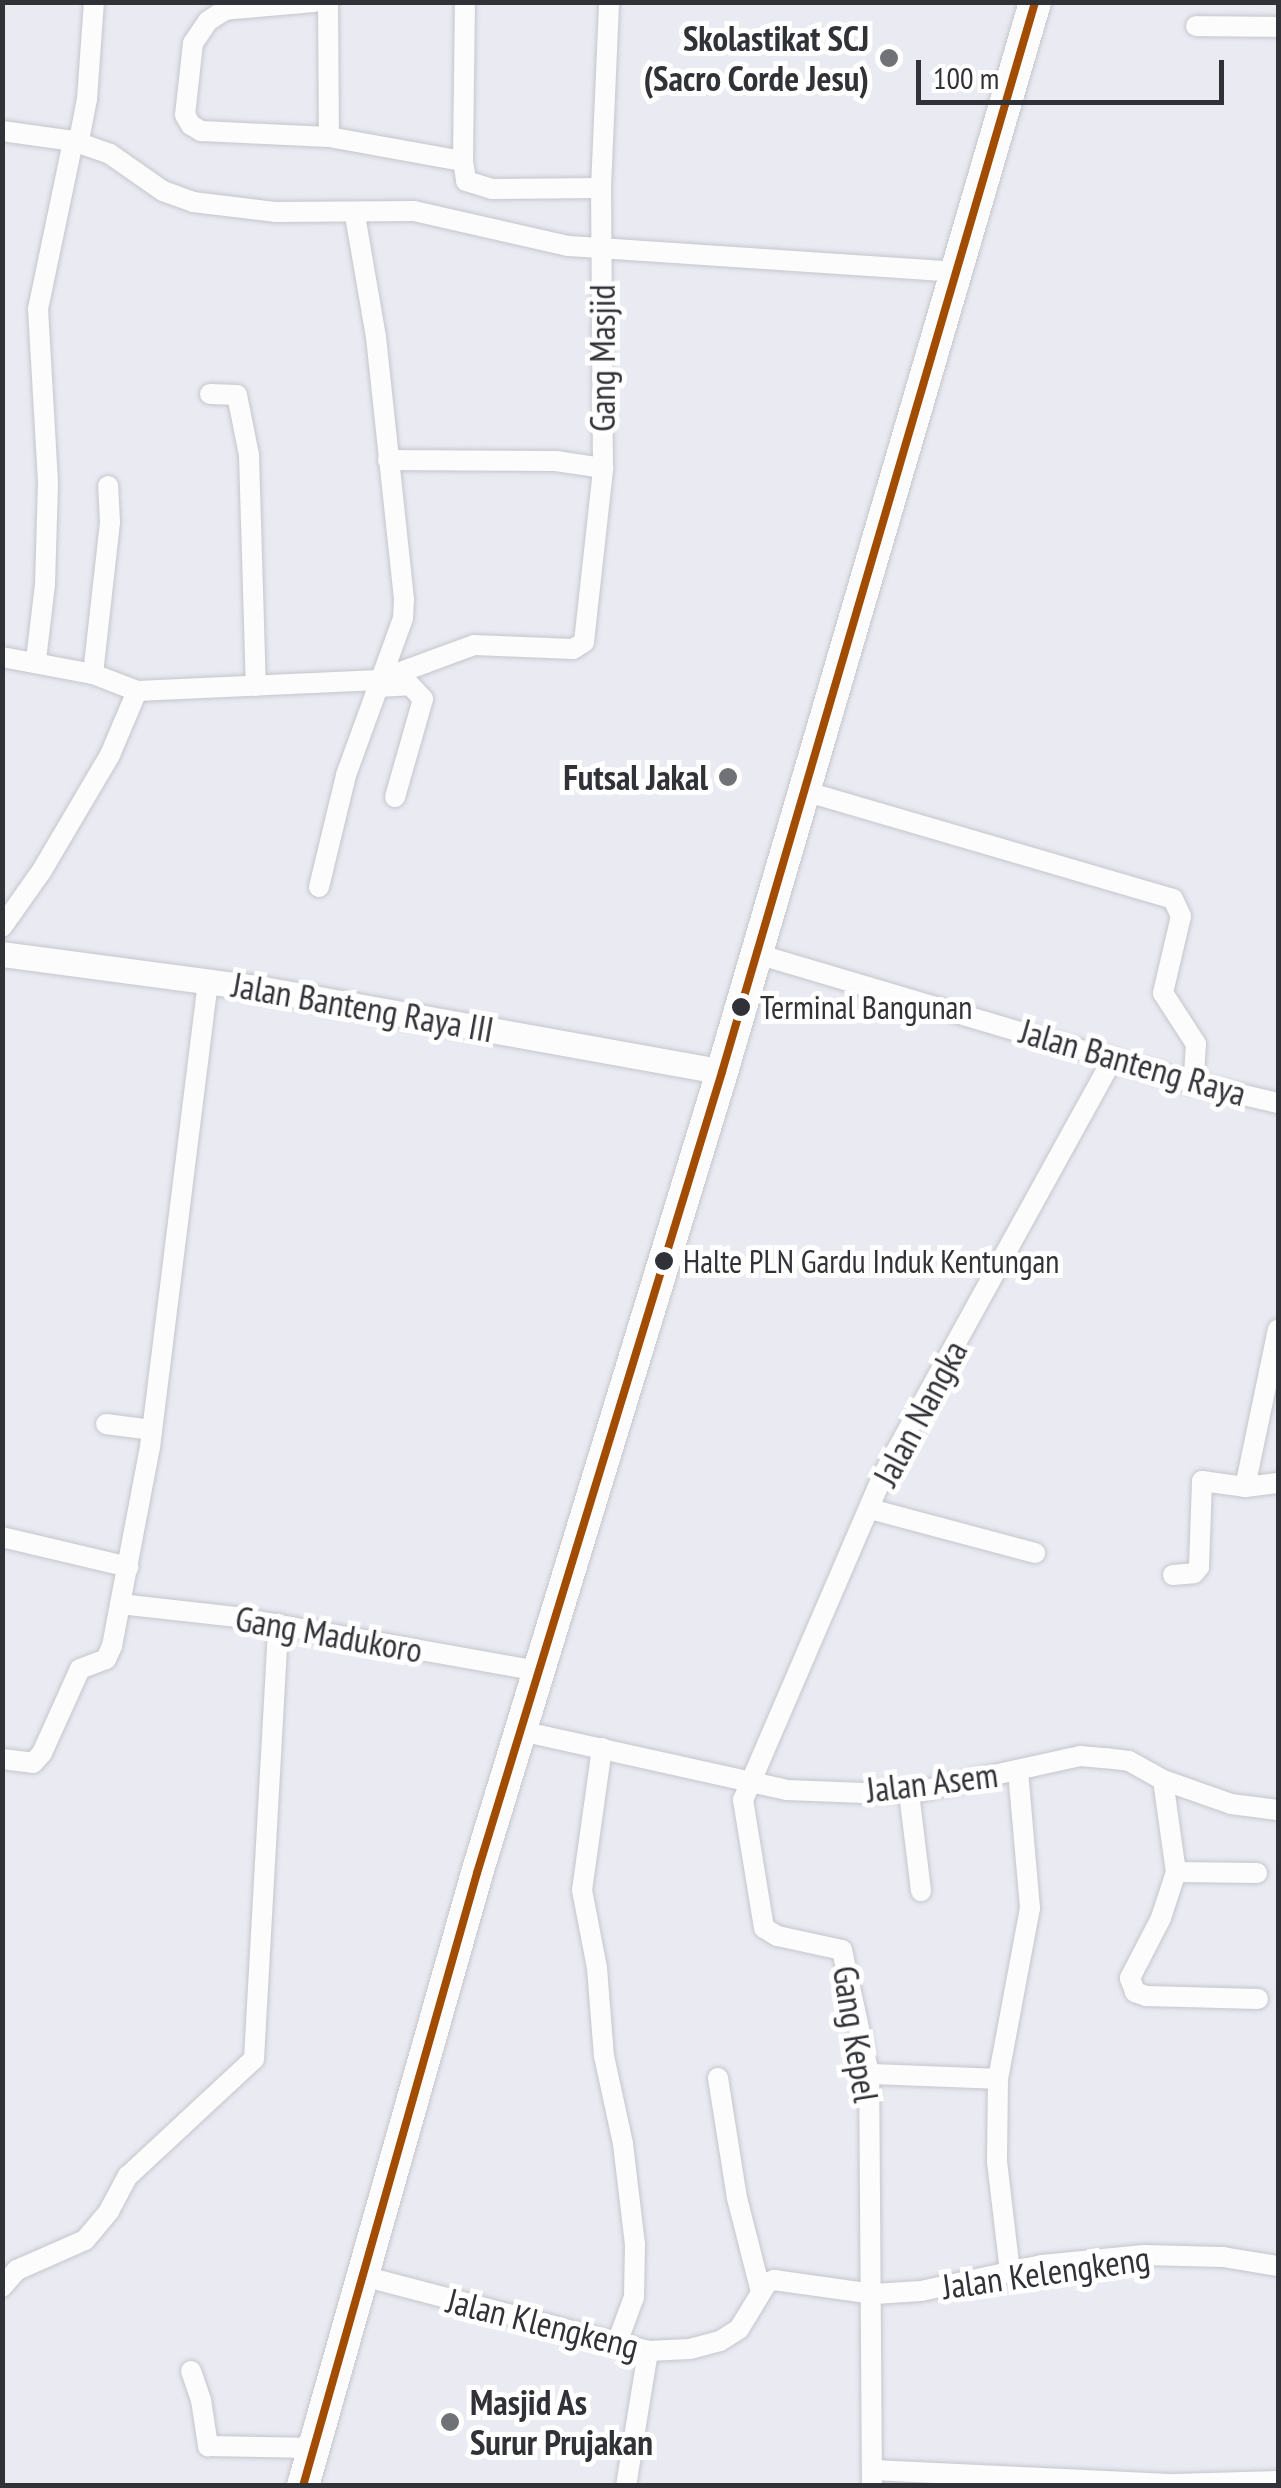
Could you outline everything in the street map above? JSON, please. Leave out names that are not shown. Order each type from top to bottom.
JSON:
[{"type":"main road","points":[[304,2486],[538,1672],[722,1072],[1035,2]]},
{"type":"street","points":[[36,660],[45,585],[48,482],[38,309],[73,141],[80,135],[87,99],[94,2]]},
{"type":"street","points":[[314,2],[225,10],[208,21],[192,43],[185,115],[201,130],[329,136],[463,161]]},
{"type":"street","points":[[328,2],[329,136]]},
{"type":"street","points":[[465,2],[466,181],[492,188],[601,188]]},
{"type":"street","name":"Gang Masjid","points":[[377,684],[474,645],[546,650],[580,645],[604,468],[601,188],[609,2]]},
{"type":"street","points":[[1196,26],[1278,27]]},
{"type":"street","points":[[2,132],[73,141],[110,154],[163,192],[192,202],[355,214],[414,211],[568,246],[956,272]]},
{"type":"street","points":[[319,887],[346,775],[403,618],[376,337],[355,214]]},
{"type":"street","points":[[210,394],[238,395],[248,455],[256,686]]},
{"type":"street","points":[[388,460],[556,461],[604,468]]},
{"type":"street","points":[[93,674],[110,522],[108,486]]},
{"type":"street","points":[[2,657],[36,660],[93,674],[137,691],[410,685],[423,699],[395,797]]},
{"type":"street","points":[[2,927],[41,872],[110,754],[137,691]]},
{"type":"street","points":[[804,791],[1172,899],[1181,916],[1162,993],[1196,1044],[1194,1083]]},
{"type":"street","name":"Jalan Banteng Raya III","points":[[2,954],[208,981],[722,1072]]},
{"type":"street","name":"Jalan Banteng Raya","points":[[757,954],[1194,1083],[1278,1103]]},
{"type":"street","points":[[2,1759],[23,1765],[33,1763],[42,1753],[80,1670],[106,1659],[129,1566],[152,1430],[208,981]]},
{"type":"street","name":"Jalan Nangka","points":[[752,1779],[924,1396],[1113,1058]]},
{"type":"street","points":[[1246,1486],[1278,1329]]},
{"type":"street","points":[[106,1424],[152,1430]]},
{"type":"street","points":[[1173,1575],[1194,1573],[1198,1567],[1202,1481],[1246,1486],[1278,1483]]},
{"type":"street","points":[[870,1509],[1035,1554]]},
{"type":"street","points":[[2,1537],[129,1566]]},
{"type":"street","name":"Gang Madukoro","points":[[120,1604],[278,1624],[538,1672]]},
{"type":"street","points":[[2,2287],[17,2270],[85,2240],[109,2212],[128,2176],[254,2059],[278,1624]]},
{"type":"street","name":"Jalan Asem","points":[[521,1731],[752,1779],[787,1790],[909,1792],[1080,1756],[1129,1761],[1231,1804],[1278,1810]]},
{"type":"street","points":[[602,1748],[582,1890],[634,2244],[634,2297],[616,2344]]},
{"type":"street","points":[[1010,2272],[997,2161],[998,2079],[1030,1908],[1018,1770]]},
{"type":"street","points":[[1157,1776],[1176,1872],[1161,1918],[1130,1978],[1135,1992],[1146,1996],[1258,1999]]},
{"type":"street","name":"Gang Kepel","points":[[752,1779],[743,1800],[764,1928],[777,1936],[842,1950],[869,2074],[874,2294],[872,2478]]},
{"type":"street","points":[[909,1792],[921,1891]]},
{"type":"street","points":[[1176,1872],[1257,1873]]},
{"type":"street","points":[[869,2074],[998,2079]]},
{"type":"street","points":[[718,2078],[738,2198],[761,2292],[774,2280],[874,2294]]},
{"type":"street","name":"Jalan Kelengkeng","points":[[874,2294],[1144,2255],[1223,2256],[1278,2266]]},
{"type":"street","name":"Jalan Klengkeng","points":[[363,2276],[648,2351],[690,2349],[720,2341],[739,2329],[761,2292]]},
{"type":"street","points":[[626,2486],[648,2351]]},
{"type":"street","points":[[190,2372],[201,2400],[208,2446],[314,2448]]},
{"type":"street","points":[[872,2478],[1175,2484],[1278,2481]]},
{"type":"transit line","points":[[303,2486],[477,1873],[722,1072],[1035,2]]},
{"type":"place","name":"Skolastikat SCJ (Sacro Corde Jesu)","points":[[889,58]]},
{"type":"place","name":"Futsal Jakal","points":[[728,777]]},
{"type":"place","name":"Terminal Bangunan","points":[[741,1007]]},
{"type":"place","name":"Halte PLN Gardu Induk Kentungan","points":[[664,1261]]},
{"type":"place","name":"Masjid As Surur Prujakan","points":[[450,2422]]}]
